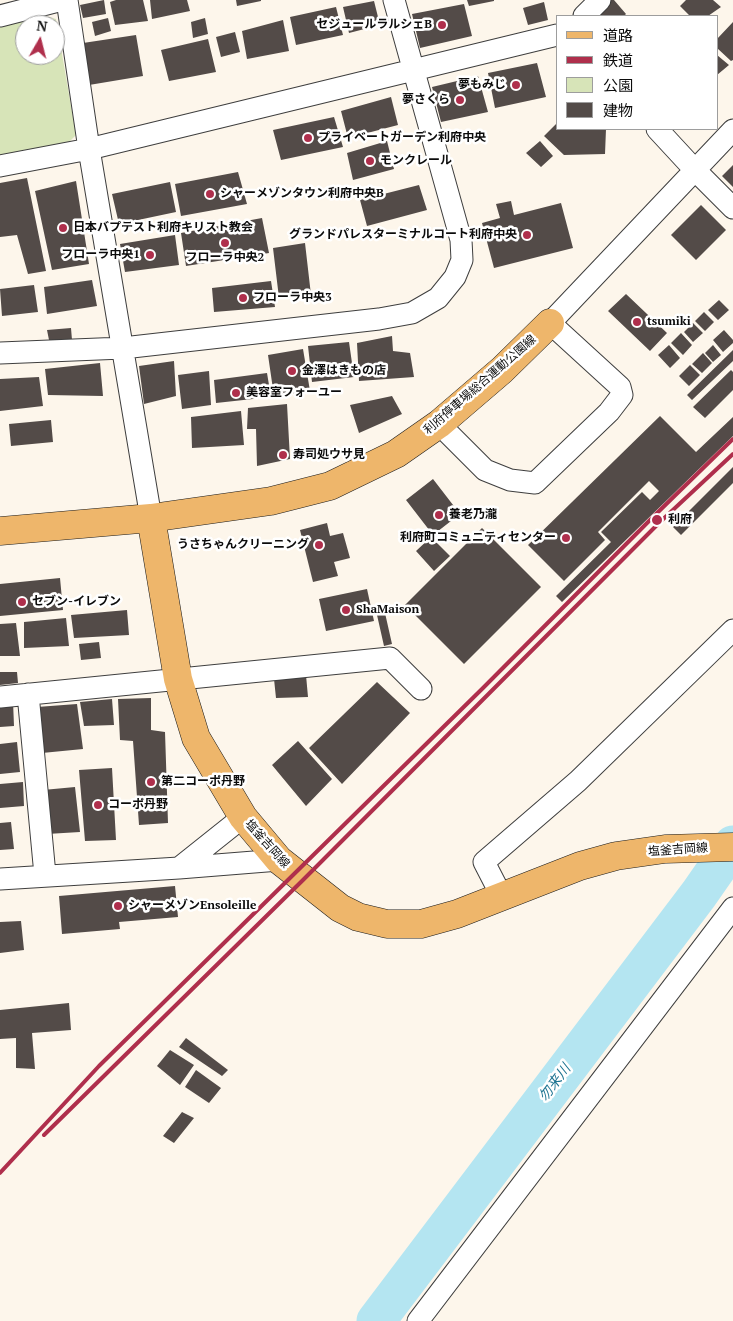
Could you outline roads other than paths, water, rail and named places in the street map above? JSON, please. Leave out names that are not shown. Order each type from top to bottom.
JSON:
[{"type":"main road","name":"利府停車場総合運動公園線","points":[[151,518],[271,501],[330,486],[396,454],[439,424],[502,370],[550,323]]},
{"type":"main road","points":[[0,531],[151,518]]},
{"type":"main road","name":"塩釜吉岡線","points":[[151,518],[178,679],[196,738],[243,817],[279,860],[340,908],[358,917],[387,924],[420,924],[457,914],[580,866],[616,856],[665,849],[733,847]]},
{"type":"street","points":[[0,16],[62,0]]},
{"type":"street","points":[[67,0],[89,149],[151,518]]},
{"type":"street","points":[[0,353],[123,348],[379,319],[412,313],[438,298],[455,277],[462,260],[461,240],[394,0]]},
{"type":"street","points":[[585,15],[600,0]]},
{"type":"street","points":[[0,166],[89,149],[556,35]]},
{"type":"street","points":[[658,130],[694,170],[733,208]]},
{"type":"street","points":[[439,424],[485,470],[510,480],[535,483],[609,412],[622,395],[620,386],[550,323],[733,130]]},
{"type":"street","points":[[502,897],[484,862],[578,781],[733,630]]},
{"type":"street","points":[[0,697],[390,658],[422,689]]},
{"type":"street","points":[[28,694],[45,875]]},
{"type":"street","points":[[179,868],[243,817]]},
{"type":"street","points":[[0,879],[279,860]]},
{"type":"street","points":[[418,1321],[733,908]]},
{"type":"waterway","name":"勿来川","points":[[376,1321],[699,894],[733,845]]},
{"type":"railway","points":[[0,1173],[99,1066],[733,439]]},
{"type":"railway","points":[[44,1135],[303,880],[660,522],[733,454]]},
{"type":"place","name":"セジュールラルシェB","points":[[442,25]]},
{"type":"place","name":"夢もみじ","points":[[516,85]]},
{"type":"place","name":"夢さくら","points":[[460,100]]},
{"type":"place","name":"プライベートガーデン利府中央","points":[[308,138]]},
{"type":"place","name":"モンクレール","points":[[370,161]]},
{"type":"place","name":"シャーメゾンタウン利府中央B","points":[[210,194]]},
{"type":"place","name":"日本バプテスト利府キリスト教会","points":[[63,228]]},
{"type":"place","name":"グランドパレスターミナルコート利府中央","points":[[527,235]]},
{"type":"place","name":"フローラ中央2","points":[[225,243]]},
{"type":"place","name":"フローラ中央1","points":[[150,255]]},
{"type":"place","name":"フローラ中央3","points":[[243,298]]},
{"type":"place","name":"tsumiki","points":[[637,322]]},
{"type":"place","name":"金澤はきもの店","points":[[292,371]]},
{"type":"place","name":"美容室フォーユー","points":[[236,393]]},
{"type":"place","name":"寿司処ウサ見","points":[[283,455]]},
{"type":"place","name":"養老乃瀧","points":[[439,515]]},
{"type":"place","name":"利府","points":[[657,520]]},
{"type":"place","name":"利府町コミュニティセンター","points":[[566,538]]},
{"type":"place","name":"うさちゃんクリーニング","points":[[319,545]]},
{"type":"place","name":"セブン-イレブン","points":[[22,602]]},
{"type":"place","name":"ShaMaison","points":[[346,610]]},
{"type":"place","name":"第二コーポ丹野","points":[[151,782]]},
{"type":"place","name":"コーポ丹野","points":[[98,805]]},
{"type":"place","name":"シャーメゾンEnsoleille","points":[[118,906]]}]
